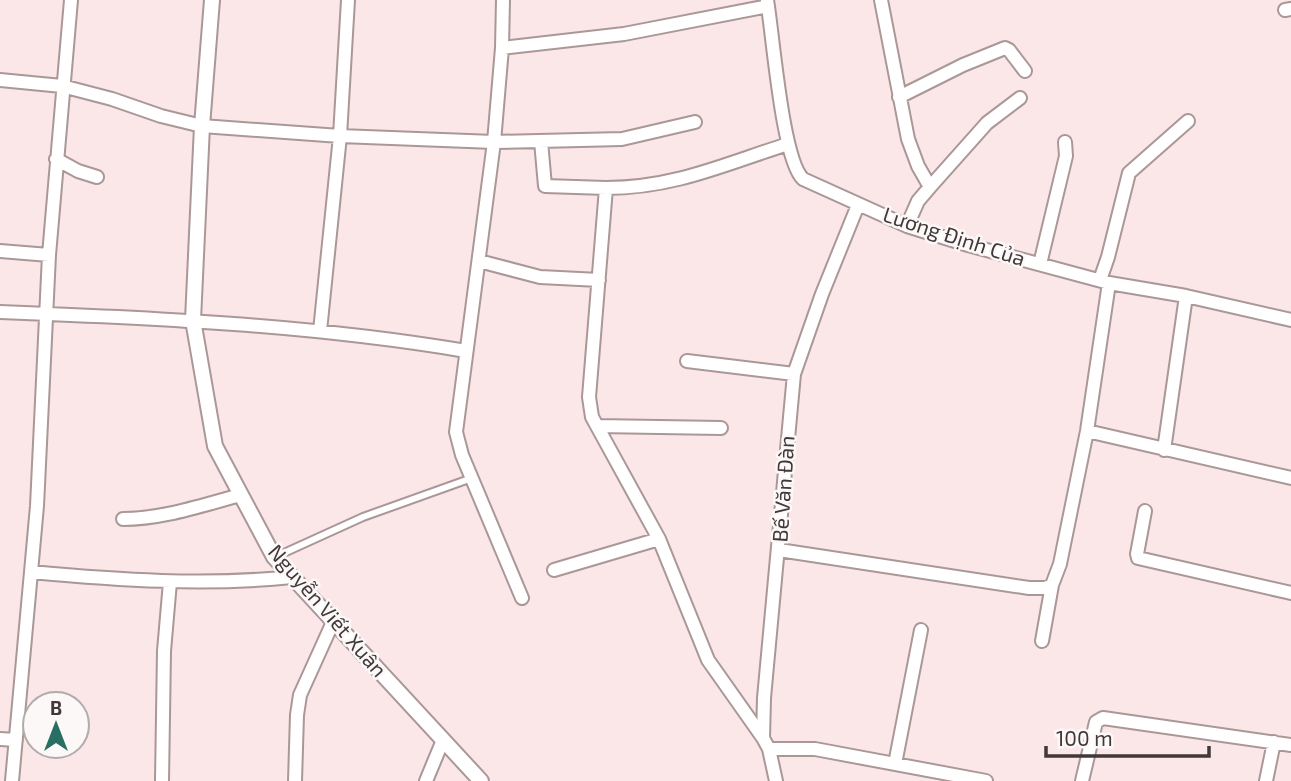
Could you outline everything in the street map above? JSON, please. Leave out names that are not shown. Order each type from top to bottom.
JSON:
[{"type":"street","points":[[12,781],[42,439],[49,255],[71,0]]},
{"type":"street","name":"Nguyễn Viết Xuân","points":[[212,0],[202,125],[193,320],[215,446],[274,557],[481,781]]},
{"type":"street","points":[[320,331],[340,136],[348,0]]},
{"type":"street","points":[[503,0],[494,142],[456,432],[462,455],[522,598]]},
{"type":"street","points":[[881,0],[912,151],[930,187]]},
{"type":"street","points":[[502,48],[624,34],[767,3]]},
{"type":"street","name":"Lương Định Của","points":[[767,3],[788,144],[799,175],[907,226],[968,245],[1104,281],[1291,320]]},
{"type":"street","points":[[899,97],[963,65],[1005,48],[1025,71]]},
{"type":"street","points":[[0,80],[62,86],[161,116],[202,125],[340,136],[494,142],[622,139],[695,122]]},
{"type":"street","points":[[907,226],[913,209],[930,187],[987,123],[1020,97]]},
{"type":"street","points":[[1042,641],[1087,431],[1104,281],[1129,173],[1188,121]]},
{"type":"street","points":[[541,141],[545,186],[606,188],[632,188],[685,179],[788,144]]},
{"type":"street","points":[[1040,264],[1066,156],[1065,142]]},
{"type":"street","points":[[57,159],[78,171],[97,177]]},
{"type":"street","points":[[606,188],[589,397],[592,417],[659,539],[708,660],[766,743],[815,749],[986,781]]},
{"type":"street","name":"Bế Văn Đàn","points":[[776,781],[766,743],[769,640],[794,374],[822,294],[858,205]]},
{"type":"street","points":[[0,251],[49,255]]},
{"type":"street","points":[[479,261],[540,277],[599,280]]},
{"type":"street","points":[[1164,450],[1186,296]]},
{"type":"street","points":[[0,312],[193,320],[320,331],[466,351]]},
{"type":"street","points":[[687,361],[794,374]]},
{"type":"street","points":[[597,426],[721,428]]},
{"type":"street","points":[[1087,431],[1291,478]]},
{"type":"street","points":[[123,519],[167,514],[241,495]]},
{"type":"street","points":[[1145,511],[1138,558],[1291,593]]},
{"type":"street","points":[[554,570],[659,539]]},
{"type":"street","points":[[779,551],[1029,588],[1052,585]]},
{"type":"street","points":[[31,572],[170,582],[258,581],[292,577]]},
{"type":"street","points":[[162,781],[164,651],[170,582]]},
{"type":"street","points":[[295,781],[300,695],[333,622]]},
{"type":"street","points":[[895,764],[921,629]]},
{"type":"street","points":[[1082,781],[1098,719],[1291,745]]},
{"type":"street","points":[[0,739],[16,740]]},
{"type":"street","points":[[426,781],[443,740]]},
{"type":"street","points":[[1266,781],[1274,743]]},
{"type":"lane","points":[[274,557],[363,517],[472,478]]}]
